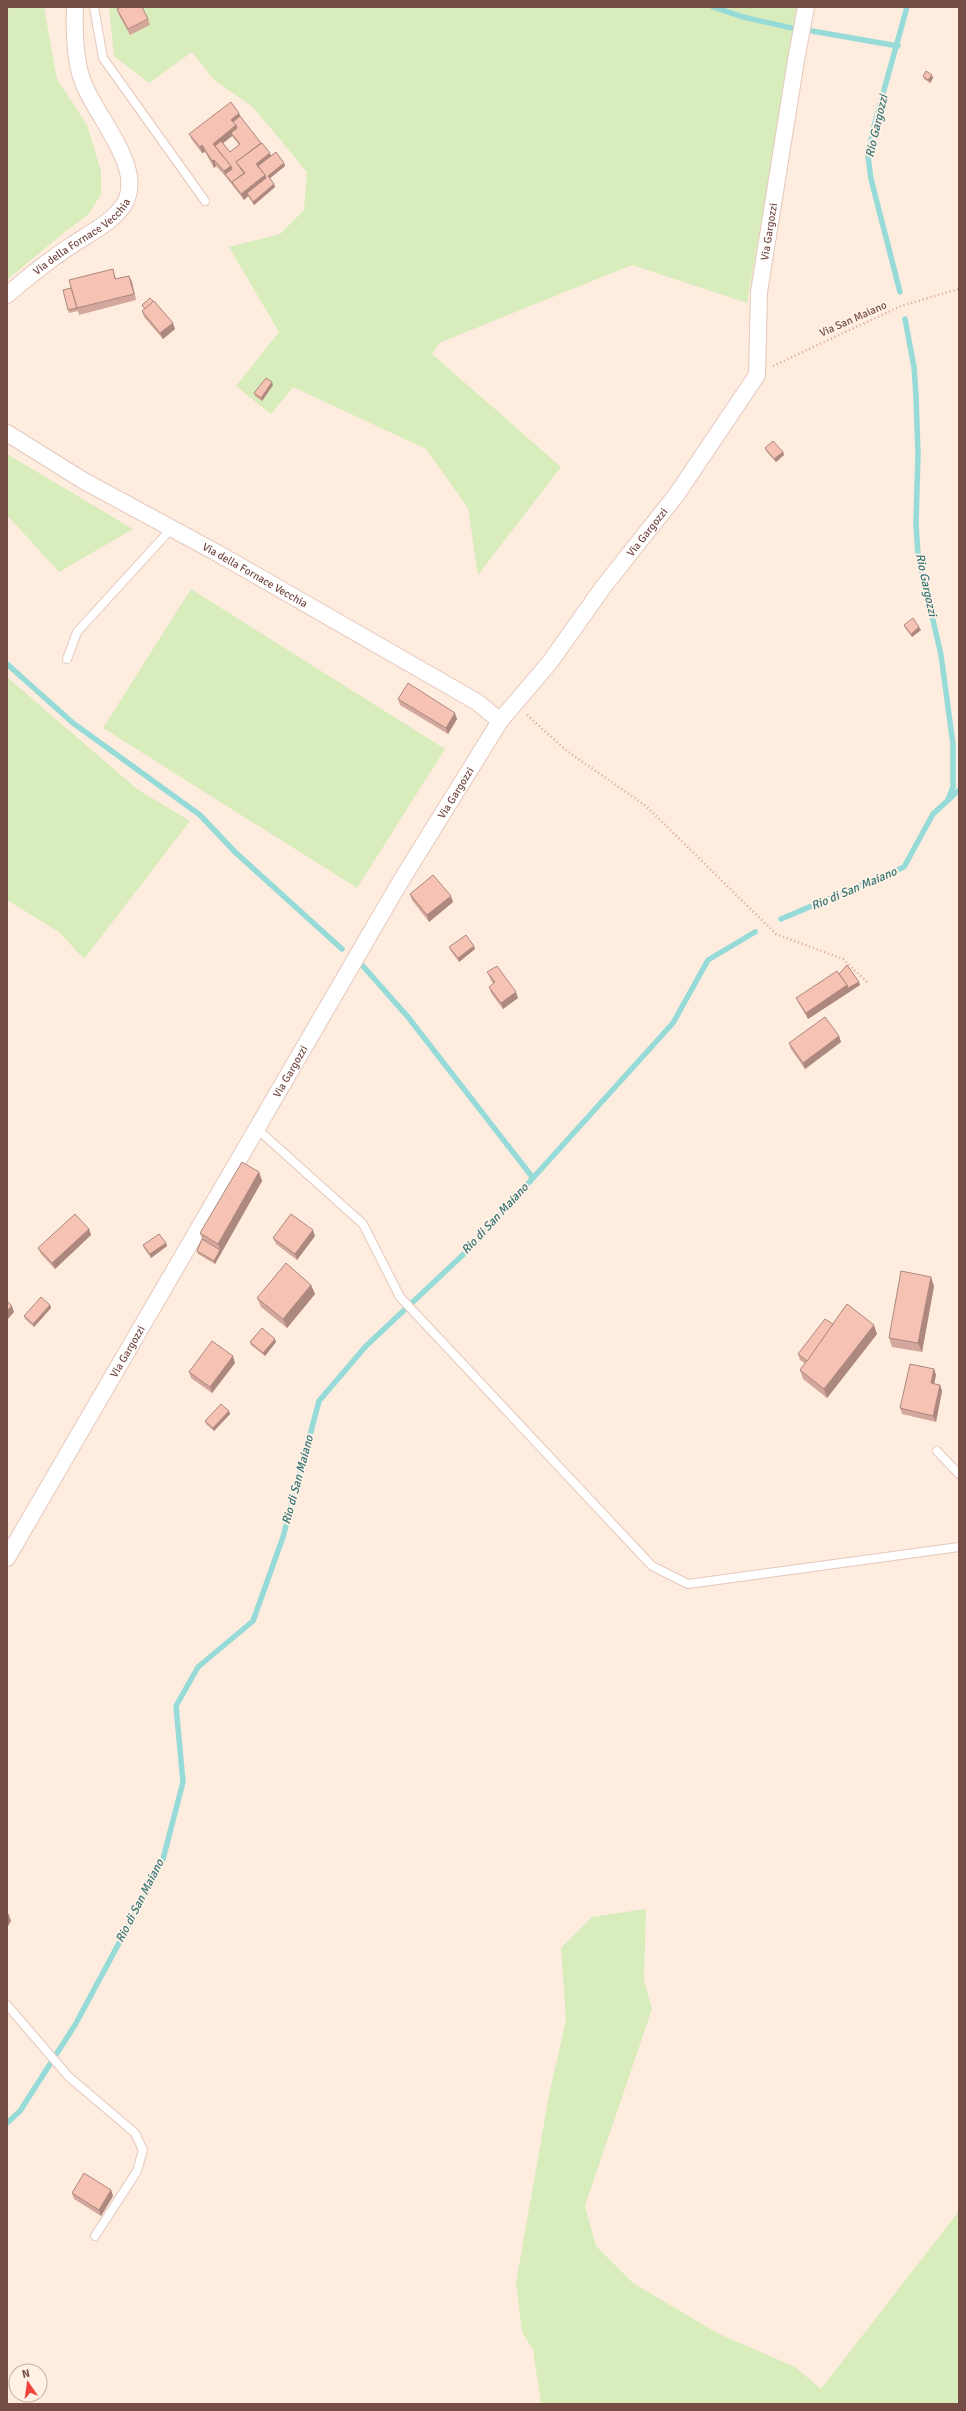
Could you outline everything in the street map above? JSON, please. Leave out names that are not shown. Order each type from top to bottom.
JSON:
[{"type":"street","name":"Via della Fornace Vecchia","points":[[7,295],[53,258],[120,211],[129,194],[129,181],[125,159],[82,82],[77,48],[75,7]]},
{"type":"street","name":"Via Gargozzi","points":[[7,1558],[399,884],[500,721],[550,662],[604,586],[677,494],[757,375],[759,292],[796,60],[806,7]]},
{"type":"street","name":"Via della Fornace Vecchia","points":[[7,433],[84,481],[219,554],[477,702],[500,721]]},
{"type":"lane","points":[[94,7],[103,58],[205,201]]},
{"type":"lane","points":[[66,659],[77,632],[171,529]]},
{"type":"lane","points":[[256,1128],[363,1224],[402,1299],[652,1566],[688,1584],[959,1547]]},
{"type":"lane","points":[[936,1451],[959,1474]]},
{"type":"lane","points":[[7,2005],[69,2077],[135,2133],[143,2150],[137,2171],[95,2236]]},
{"type":"path","name":"Via San Maiano","points":[[757,375],[792,355],[901,306],[959,289]]},
{"type":"path","points":[[515,704],[567,751],[646,806],[776,934],[844,959],[867,982]]},
{"type":"green space","points":[[17,7],[44,7],[57,79],[87,125],[101,171],[101,194],[89,214],[62,234],[7,280],[7,9]]},
{"type":"green space","points":[[109,7],[799,7],[747,303],[632,265],[439,343],[432,354],[561,467],[478,575],[468,508],[426,449],[293,387],[271,414],[236,386],[279,332],[229,247],[280,234],[304,210],[307,172],[253,107],[215,81],[192,52],[149,83],[114,56]]},
{"type":"green space","points":[[7,454],[133,529],[59,572],[7,515]]},
{"type":"green space","points":[[191,589],[445,749],[357,888],[103,728]]},
{"type":"green space","points":[[7,677],[137,789],[190,821],[84,959],[59,932],[7,900]]},
{"type":"green space","points":[[646,1909],[644,1980],[652,2009],[585,2206],[596,2246],[633,2283],[717,2333],[795,2367],[821,2389],[959,2211],[959,2404],[541,2404],[533,2350],[522,2332],[516,2283],[549,2095],[566,2020],[561,1948],[592,1917]]},
{"type":"building","points":[[121,7],[142,7],[148,19],[128,29],[117,9]]},
{"type":"building","points":[[926,71],[932,75],[928,80],[923,76]]},
{"type":"building","points":[[231,102],[239,113],[231,120],[236,125],[213,144],[231,166],[224,171],[214,160],[212,161],[202,145],[200,147],[189,134]]},
{"type":"building","points":[[240,116],[261,143],[236,162],[244,173],[232,182],[234,185],[225,174],[232,169],[231,166],[215,146],[221,141],[230,152],[240,144],[231,133],[237,128],[233,122]]},
{"type":"building","points":[[262,143],[270,153],[256,164],[265,175],[241,194],[232,182],[245,173],[236,162]]},
{"type":"building","points":[[276,152],[284,163],[268,176],[274,184],[253,202],[247,193],[266,178],[258,166]]},
{"type":"building","points":[[113,269],[115,279],[129,276],[134,294],[77,308],[69,280]]},
{"type":"building","points":[[71,288],[77,308],[68,310],[63,290]]},
{"type":"building","points":[[150,298],[154,302],[145,309],[142,305]]},
{"type":"building","points":[[154,301],[173,323],[160,333],[142,311]]},
{"type":"building","points":[[266,378],[272,382],[261,398],[254,393]]},
{"type":"building","points":[[773,441],[783,452],[774,459],[765,448]]},
{"type":"building","points":[[913,618],[919,627],[911,634],[904,625]]},
{"type":"building","points":[[408,683],[455,713],[446,728],[398,699]]},
{"type":"building","points":[[433,875],[451,896],[427,915],[410,894]]},
{"type":"building","points":[[466,935],[474,946],[458,958],[449,947]]},
{"type":"building","points":[[847,965],[859,982],[848,988],[839,974]]},
{"type":"building","points":[[497,966],[516,992],[501,1003],[489,987],[495,982],[487,972]]},
{"type":"building","points":[[837,971],[847,985],[806,1013],[796,998]]},
{"type":"building","points":[[825,1017],[839,1036],[803,1063],[789,1043]]},
{"type":"building","points":[[242,1162],[259,1172],[218,1244],[200,1233]]},
{"type":"building","points":[[75,1214],[89,1229],[52,1263],[38,1248]]},
{"type":"building","points":[[291,1214],[313,1230],[295,1254],[273,1238]]},
{"type":"building","points":[[159,1234],[166,1243],[150,1254],[143,1245]]},
{"type":"building","points":[[202,1239],[220,1250],[214,1261],[197,1251]]},
{"type":"building","points":[[286,1263],[311,1285],[283,1319],[257,1298]]},
{"type":"building","points":[[901,1271],[931,1277],[918,1343],[889,1338]]},
{"type":"building","points":[[41,1297],[50,1305],[33,1324],[24,1316]]},
{"type":"building","points":[[7,1301],[12,1306],[7,1311]]},
{"type":"building","points":[[847,1304],[874,1325],[824,1389],[800,1370]]},
{"type":"building","points":[[825,1319],[833,1324],[807,1361],[798,1354]]},
{"type":"building","points":[[262,1328],[275,1339],[263,1353],[250,1342]]},
{"type":"building","points":[[212,1341],[233,1356],[210,1387],[189,1372]]},
{"type":"building","points":[[910,1364],[934,1369],[931,1383],[940,1385],[933,1416],[900,1408]]},
{"type":"building","points":[[221,1404],[229,1411],[213,1428],[205,1421]]},
{"type":"building","points":[[84,2173],[111,2190],[99,2210],[72,2193]]},
{"type":"waterway","points":[[713,7],[743,17],[796,29]]},
{"type":"waterway","name":"Rio Gargozzi","points":[[900,292],[871,179],[868,156],[874,126],[907,7]]},
{"type":"waterway","points":[[812,31],[898,46]]},
{"type":"waterway","name":"Rio Gargozzi","points":[[905,319],[914,367],[916,396],[918,454],[916,524],[918,555],[941,655],[953,744],[953,787],[948,800]]},
{"type":"waterway","points":[[7,664],[73,723],[200,815],[235,852],[342,949]]},
{"type":"waterway","name":"Rio di San Maiano","points":[[781,919],[904,867],[933,814],[959,790]]},
{"type":"waterway","name":"Rio di San Maiano","points":[[7,2123],[20,2111],[75,2025],[162,1863],[183,1782],[176,1706],[198,1667],[253,1621],[283,1537],[319,1401],[366,1346],[467,1251],[673,1023],[708,960],[755,932]]},
{"type":"waterway","points":[[362,965],[408,1017],[533,1178]]}]
